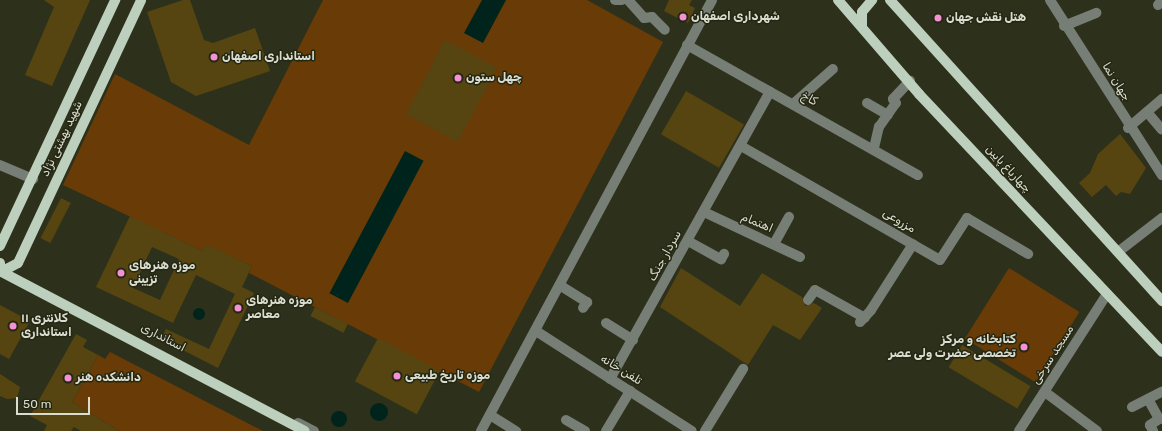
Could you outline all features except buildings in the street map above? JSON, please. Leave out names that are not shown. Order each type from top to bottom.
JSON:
[{"type":"main road","name":"شهید بهشتی نژاد","points":[[0,246],[33,179],[115,0]]},
{"type":"main road","name":"شهید بهشتی نژاد","points":[[0,268],[18,263],[141,0]]},
{"type":"main road","name":"چهارباغ پایین","points":[[838,0],[910,81],[1162,352]]},
{"type":"main road","points":[[862,26],[862,12],[872,0]]},
{"type":"main road","points":[[889,0],[1162,301]]},
{"type":"main road","name":"استانداری","points":[[0,268],[305,431]]},
{"type":"street","points":[[615,0],[622,0]]},
{"type":"street","points":[[628,0],[644,18],[652,17],[665,30]]},
{"type":"street","points":[[481,431],[561,286],[712,0]]},
{"type":"street","name":"جهان نما","points":[[1050,0],[1064,26],[1128,128],[1162,175]]},
{"type":"street","points":[[1064,26],[1097,13]]},
{"type":"street","name":"کاخ","points":[[687,45],[874,148],[876,153],[899,171],[918,175]]},
{"type":"street","points":[[793,104],[833,69]]},
{"type":"street","points":[[874,148],[879,127],[896,103],[893,99],[910,81]]},
{"type":"street","name":"سردار جنگ","points":[[610,379],[770,92]]},
{"type":"street","points":[[1128,128],[1162,99]]},
{"type":"street","points":[[866,103],[888,115]]},
{"type":"street","points":[[1147,112],[1162,130]]},
{"type":"street","name":"مزروعی","points":[[741,146],[940,260],[967,218],[1028,254]]},
{"type":"street","points":[[0,165],[33,179]]},
{"type":"street","name":"اهتمام","points":[[704,212],[768,245],[774,244],[800,258]]},
{"type":"street","points":[[774,244],[789,217]]},
{"type":"street","points":[[1118,252],[1162,218]]},
{"type":"street","points":[[688,241],[721,259],[724,254]]},
{"type":"street","points":[[808,300],[815,290],[862,320],[913,244]]},
{"type":"street","name":"استانداری","points":[[0,268],[314,431]]},
{"type":"street","points":[[561,286],[587,302],[583,308]]},
{"type":"street","name":"مسجد سرخی","points":[[1020,431],[1108,294]]},
{"type":"street","points":[[606,323],[633,340]]},
{"type":"street","name":"تلفن خانه","points":[[536,331],[692,431]]},
{"type":"street","points":[[705,431],[743,369]]},
{"type":"street","points":[[606,431],[630,391]]},
{"type":"street","points":[[1044,392],[1097,431]]},
{"type":"street","points":[[1132,407],[1162,392]]},
{"type":"street","points":[[1148,399],[1159,419],[1150,426],[1154,431]]},
{"type":"street","points":[[490,415],[516,431]]},
{"type":"street","points":[[566,420],[585,431]]},
{"type":"shaded area","points":[[323,0],[587,0],[663,42],[479,392],[249,273],[252,266],[206,245],[203,251],[63,185],[115,74],[249,145]]},
{"type":"shaded area","points":[[1009,268],[1079,312],[1035,382],[965,338]]},
{"type":"shaded area","points":[[110,352],[263,431],[119,431],[72,402],[98,355],[105,359]]},
{"type":"water","points":[[482,0],[506,0],[483,43],[464,33]]},
{"type":"water","points":[[405,151],[424,161],[348,303],[329,293]]},
{"type":"water","points":[[201,308],[204,309],[204,319],[197,320],[194,319],[193,312],[194,309]]},
{"type":"water","points":[[379,403],[385,406],[388,412],[385,418],[379,421],[373,418],[370,412],[373,406]]},
{"type":"water","points":[[339,411],[345,413],[347,419],[345,425],[339,427],[333,425],[331,419],[333,413]]},
{"type":"place","name":"شهرداری اصفهان","points":[[683,17]]},
{"type":"place","name":"هتل نقش جهان","points":[[938,18]]},
{"type":"place","name":"استانداری اصفهان","points":[[214,57]]},
{"type":"place","name":"چهل ستون","points":[[458,78]]},
{"type":"place","name":"موزه هنرهای تزیینی","points":[[121,273]]},
{"type":"place","name":"موزه هنرهای معاصر","points":[[238,308]]},
{"type":"place","name":"کلانتری ۱۱ استانداری","points":[[13,326]]},
{"type":"place","name":"کتابخانه و مرکز تخصصی حضرت ولی عصر","points":[[1024,347]]},
{"type":"place","name":"موزه تاریخ طبیعی","points":[[397,376]]},
{"type":"place","name":"دانشکده هنر","points":[[68,378]]}]
